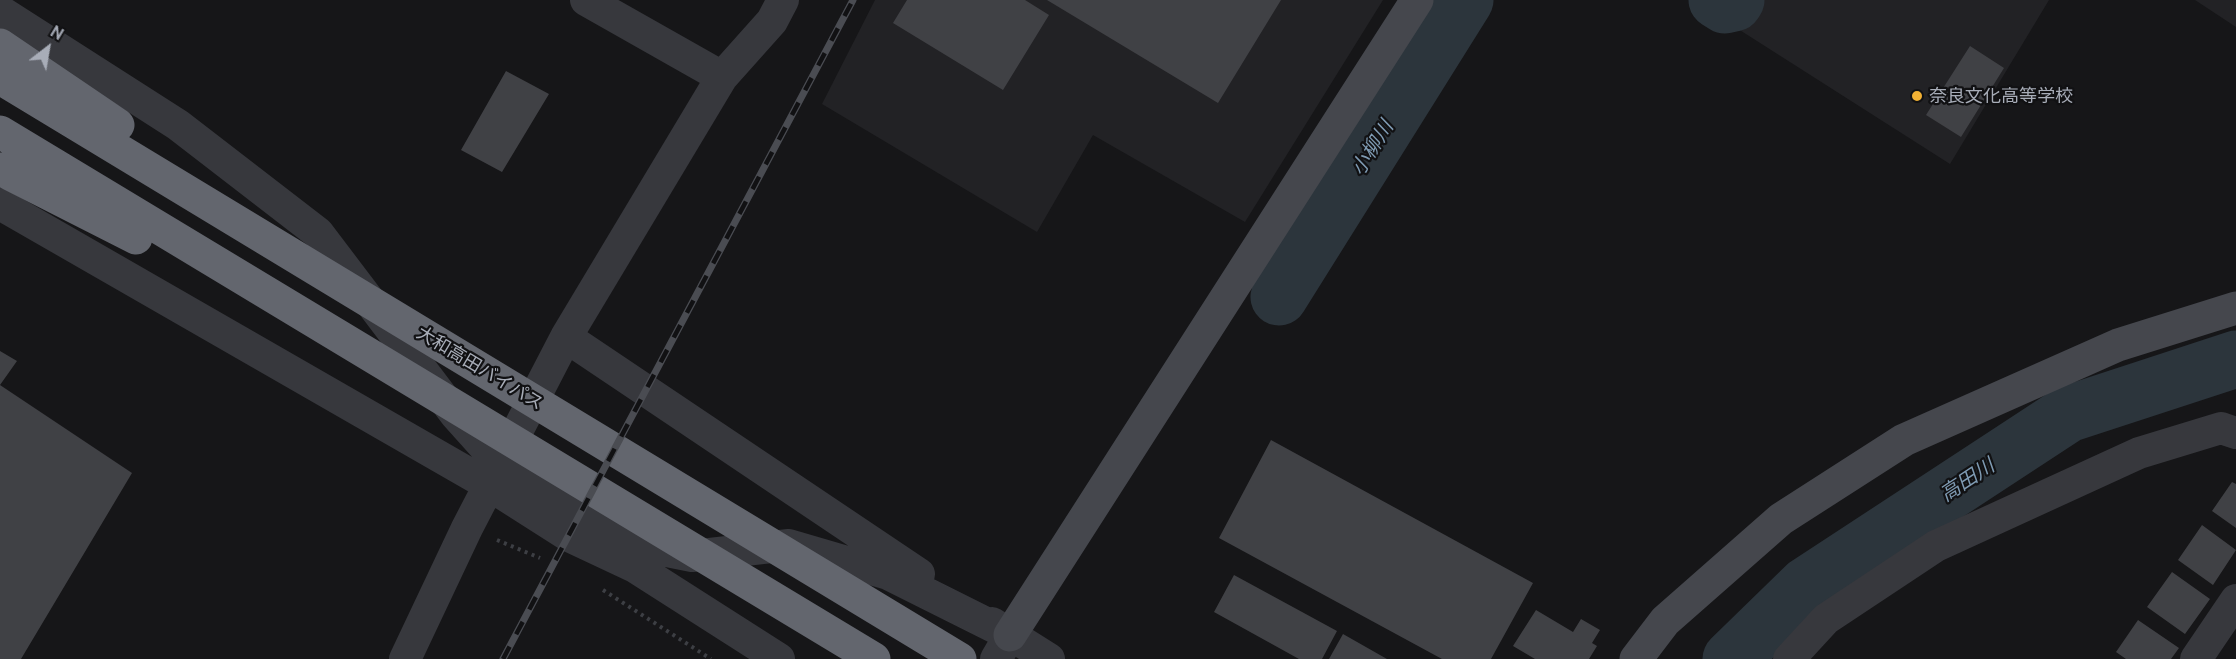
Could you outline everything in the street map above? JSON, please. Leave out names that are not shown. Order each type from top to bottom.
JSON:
[{"type":"highway","points":[[0,45],[136,137],[579,411],[735,523]]},
{"type":"highway","name":"大和高田バイパス","points":[[0,78],[960,659]]},
{"type":"highway","points":[[0,132],[874,659]]},
{"type":"highway","points":[[0,169],[381,363]]},
{"type":"street","points":[[586,0],[722,77]]},
{"type":"street","points":[[405,659],[467,528],[566,337],[722,77],[772,21],[783,0]]},
{"type":"street","points":[[1003,647],[1417,0]]},
{"type":"street","points":[[0,11],[178,125],[318,233],[456,416],[495,475],[569,536],[635,567],[779,659]]},
{"type":"street","points":[[0,204],[495,475],[597,527],[647,547],[692,556],[789,545],[888,574],[1003,647],[1049,659]]},
{"type":"street","points":[[1636,659],[1665,621],[1781,519],[1904,440],[2118,345],[2236,308]]},
{"type":"street","points":[[566,337],[1003,647]]},
{"type":"street","points":[[1789,659],[1826,619],[1936,546],[2139,453],[2221,428],[2236,434]]},
{"type":"street","points":[[2196,659],[2236,600]]},
{"type":"path","points":[[467,528],[543,559]]},
{"type":"path","points":[[598,587],[711,659]]},
{"type":"shaded area","points":[[875,0],[1383,0],[1245,222],[1093,135],[1037,232],[822,104]]},
{"type":"shaded area","name":"奈良文化高等学校","points":[[1752,0],[2049,0],[1950,164],[1735,27]]},
{"type":"shaded area","points":[[2195,0],[2236,0],[2236,27]]},
{"type":"building","points":[[907,0],[1025,0],[1049,15],[1003,90],[893,23]]},
{"type":"building","points":[[1047,0],[1281,0],[1218,103]]},
{"type":"building","points":[[1970,46],[2004,68],[1961,137],[1926,115]]},
{"type":"building","points":[[506,71],[549,94],[502,172],[461,150]]},
{"type":"building","points":[[0,351],[17,361],[0,385]]},
{"type":"building","points":[[0,385],[132,473],[21,659],[0,659]]},
{"type":"building","points":[[1271,440],[1533,583],[1491,659],[1442,659],[1219,538]]},
{"type":"building","points":[[2232,482],[2236,484],[2236,528],[2212,511]]},
{"type":"building","points":[[2202,525],[2236,550],[2213,585],[2178,560]]},
{"type":"building","points":[[2172,572],[2210,599],[2185,634],[2147,607]]},
{"type":"building","points":[[1234,575],[1337,631],[1322,659],[1299,659],[1214,612]]},
{"type":"building","points":[[1536,610],[1573,632],[1581,619],[1600,630],[1592,643],[1597,646],[1589,659],[1535,659],[1513,646]]},
{"type":"building","points":[[2138,620],[2179,648],[2171,659],[2126,659],[2116,652]]},
{"type":"building","points":[[1343,634],[1387,659],[1329,659]]},
{"type":"waterway","name":"小柳川","points":[[1279,297],[1465,0]]},
{"type":"waterway","name":"小柳川","points":[[1717,0],[1725,5],[1734,3],[1736,0]]},
{"type":"waterway","name":"高田川","points":[[1731,659],[1807,585],[2068,414],[2236,359]]},
{"type":"railway","points":[[503,659],[853,0]]},
{"type":"place","name":"奈良文化高等学校","points":[[1917,96]]}]
